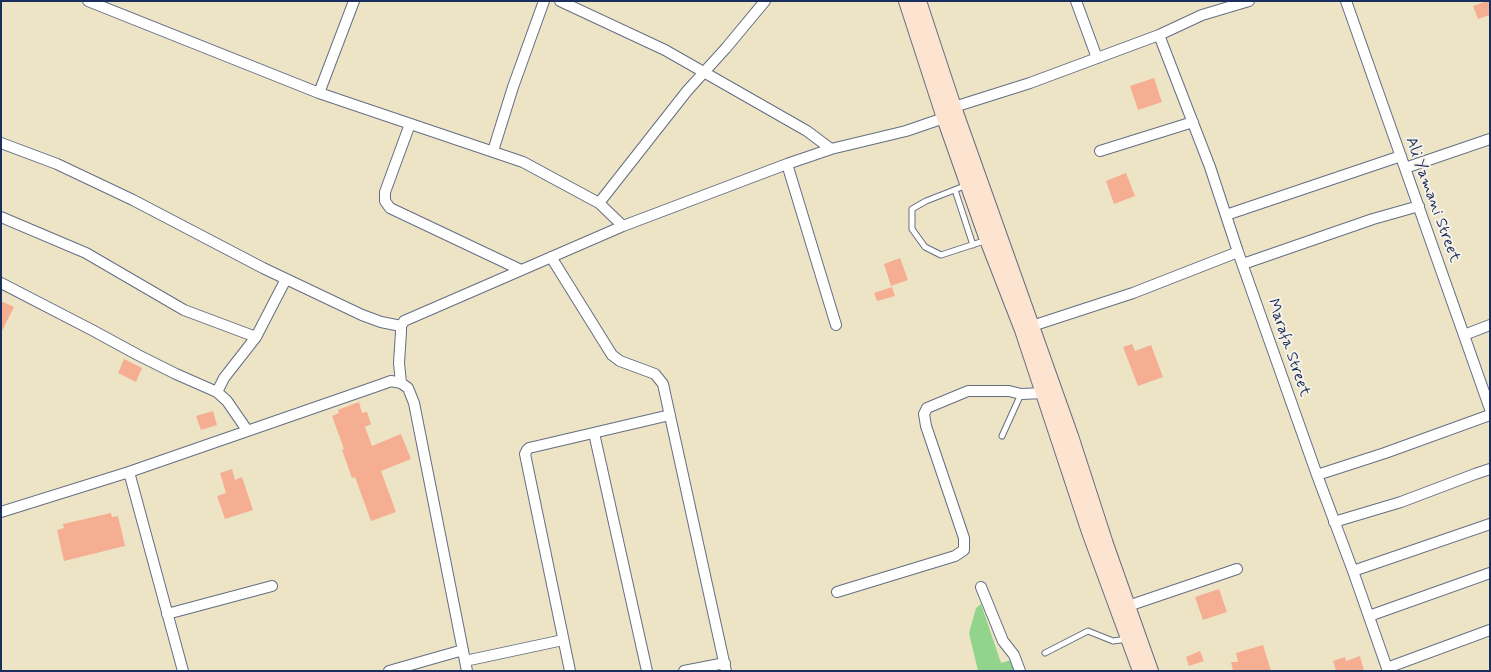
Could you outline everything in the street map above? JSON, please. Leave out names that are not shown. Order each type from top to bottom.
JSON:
[{"type":"main road","points":[[906,1],[944,118],[962,187],[977,210],[1032,326],[1066,439],[1090,532],[1140,671]]},
{"type":"main road","points":[[919,1],[954,107],[977,210],[987,240],[1022,330],[1044,393],[1066,439],[1106,544],[1151,671]]},
{"type":"street","points":[[88,1],[319,93],[523,162],[598,203],[623,226]]},
{"type":"street","points":[[319,93],[354,1]]},
{"type":"street","points":[[493,151],[513,87],[544,1]]},
{"type":"street","points":[[560,1],[665,50],[808,131],[831,149]]},
{"type":"street","points":[[598,203],[703,72],[726,48],[765,1]]},
{"type":"street","points":[[1076,1],[1097,58]]},
{"type":"street","points":[[954,107],[1030,83],[1159,36],[1202,15],[1248,1]]},
{"type":"street","name":"Ali Yamani Street","points":[[1346,1],[1490,409]]},
{"type":"street","name":"Marafa Street","points":[[1159,36],[1226,215],[1317,475],[1388,669]]},
{"type":"street","points":[[401,382],[399,363],[401,326],[404,321],[623,226],[831,149],[906,131],[944,118]]},
{"type":"street","points":[[1100,152],[1192,122]]},
{"type":"street","points":[[410,124],[386,192],[385,201],[390,208],[521,270]]},
{"type":"street","points":[[1405,168],[1490,139]]},
{"type":"street","points":[[1,143],[57,164],[126,197],[286,279],[362,315],[381,322],[401,326]]},
{"type":"street","points":[[1226,215],[1401,156]]},
{"type":"street","points":[[788,164],[836,325]]},
{"type":"street","points":[[1243,264],[1373,219],[1418,206]]},
{"type":"street","points":[[1,217],[86,253],[184,310],[256,337]]},
{"type":"street","points":[[1032,326],[1133,293],[1238,252]]},
{"type":"street","points":[[551,257],[612,355],[620,360],[655,374],[663,384],[725,667],[684,671]]},
{"type":"street","points":[[217,392],[224,378],[256,337],[286,279]]},
{"type":"street","points":[[1,283],[144,358],[217,392],[227,401],[247,430]]},
{"type":"street","points":[[1464,335],[1490,325]]},
{"type":"street","points":[[1,512],[129,472],[380,384],[391,381],[401,382],[408,388],[414,403],[466,666],[563,640]]},
{"type":"street","points":[[837,592],[955,556],[964,550],[964,538],[926,426],[924,414],[927,408],[968,391],[1009,392],[1021,394],[1044,393]]},
{"type":"street","points":[[570,671],[525,454],[529,448],[670,415]]},
{"type":"street","points":[[1317,475],[1385,453],[1490,415]]},
{"type":"street","points":[[594,433],[647,671]]},
{"type":"street","points":[[1334,522],[1401,502],[1490,469]]},
{"type":"street","points":[[129,472],[183,671]]},
{"type":"street","points":[[1353,571],[1490,524]]},
{"type":"street","points":[[1128,606],[1238,569]]},
{"type":"street","points":[[1369,616],[1490,573]]},
{"type":"street","points":[[167,614],[272,586]]},
{"type":"street","points":[[981,587],[1003,641],[1014,655],[1020,671]]},
{"type":"street","points":[[1388,669],[1490,630]]},
{"type":"street","points":[[389,671],[463,650]]},
{"type":"lane","points":[[962,187],[926,201],[912,209],[912,229],[925,248],[941,255],[987,240]]},
{"type":"lane","points":[[973,245],[977,210]]},
{"type":"lane","points":[[1002,436],[1021,394]]},
{"type":"lane","points":[[1045,653],[1088,631],[1113,641],[1128,639]]},
{"type":"green space","points":[[981,604],[1001,663],[1015,659],[1019,671],[978,671],[969,633],[976,608]]},
{"type":"building","points":[[1490,1],[1490,15],[1478,19],[1473,6]]},
{"type":"building","points":[[1154,78],[1162,102],[1138,110],[1130,86]]},
{"type":"building","points":[[1126,173],[1135,196],[1114,204],[1106,181]]},
{"type":"building","points":[[900,258],[908,280],[891,286],[884,264]]},
{"type":"building","points":[[892,287],[895,296],[877,301],[874,293]]},
{"type":"building","points":[[1,301],[14,307],[1,333]]},
{"type":"building","points":[[1132,344],[1135,351],[1151,345],[1163,377],[1138,386],[1123,347]]},
{"type":"building","points":[[124,359],[142,368],[136,382],[118,373]]},
{"type":"building","points":[[359,402],[362,413],[367,412],[371,424],[365,427],[372,446],[401,434],[411,459],[381,471],[396,512],[371,521],[355,477],[352,478],[342,450],[344,449],[332,416],[339,413],[338,410]]},
{"type":"building","points":[[213,411],[217,425],[201,430],[196,416]]},
{"type":"building","points":[[232,469],[235,480],[242,477],[253,510],[225,519],[217,496],[226,493],[220,473]]},
{"type":"building","points":[[111,513],[112,517],[118,516],[125,546],[64,561],[57,530],[64,528],[63,524]]},
{"type":"building","points":[[1219,589],[1227,612],[1203,620],[1195,597]]},
{"type":"building","points":[[1263,645],[1271,671],[1233,671],[1231,662],[1238,662],[1236,653]]},
{"type":"building","points":[[1200,651],[1204,661],[1189,666],[1186,657]]},
{"type":"building","points":[[1360,656],[1364,671],[1336,671],[1333,661],[1345,657],[1346,661]]}]
